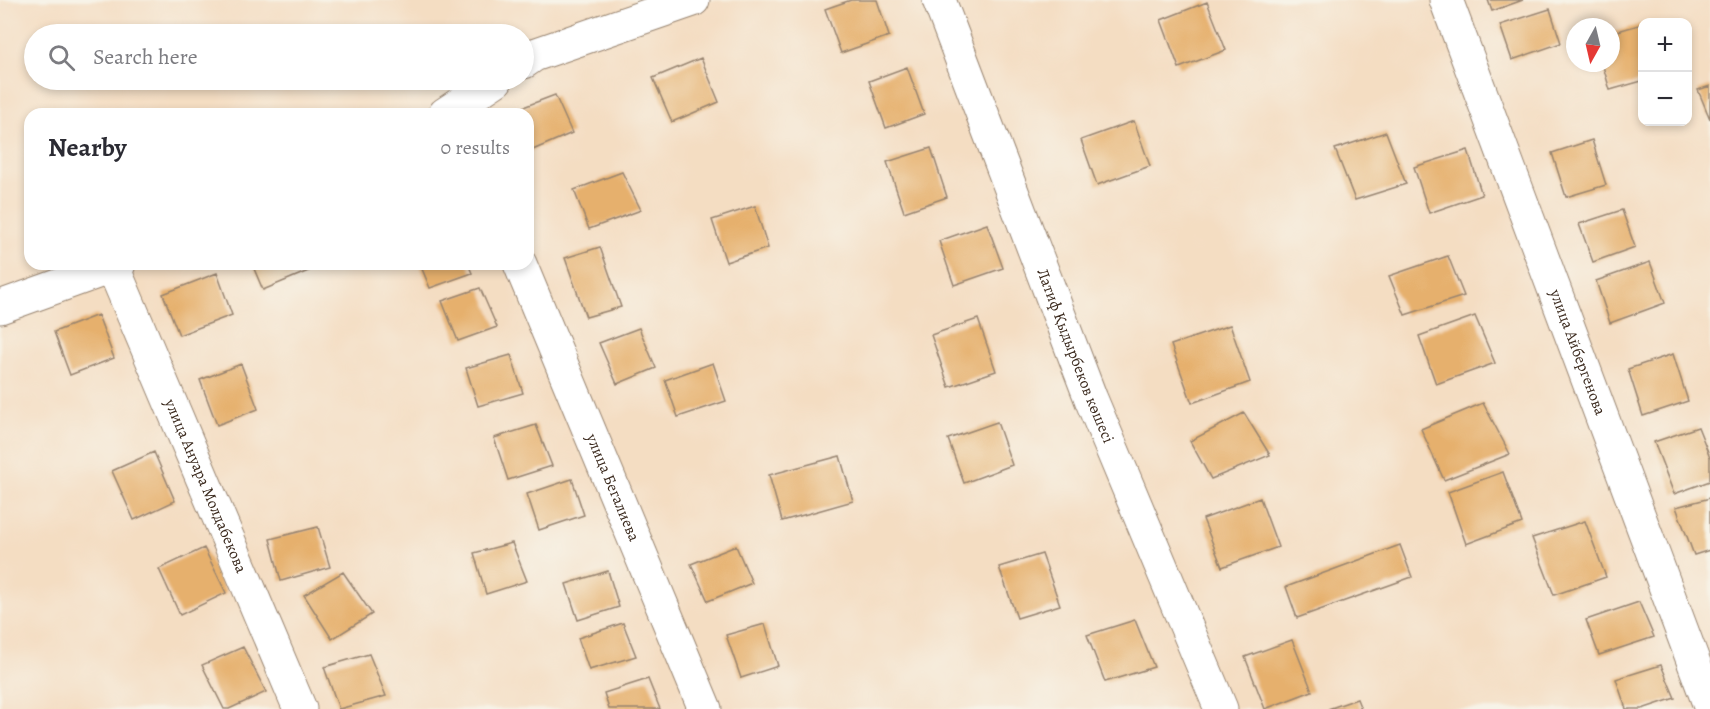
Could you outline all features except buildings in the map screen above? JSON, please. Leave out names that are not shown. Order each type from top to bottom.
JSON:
[{"type":"street","points":[[534,55],[693,0]]},
{"type":"street","name":"Латиф Қыдырбеков көшесі","points":[[939,0],[1091,399],[1221,709]]},
{"type":"street","name":"улица Айбергенова","points":[[1446,0],[1710,706]]},
{"type":"street","points":[[458,108],[482,90]]},
{"type":"street","points":[[0,307],[100,270]]},
{"type":"street","name":"улица Ануара Молдабекова","points":[[116,270],[300,709]]},
{"type":"street","name":"улица Бегалиева","points":[[522,270],[705,709]]}]
